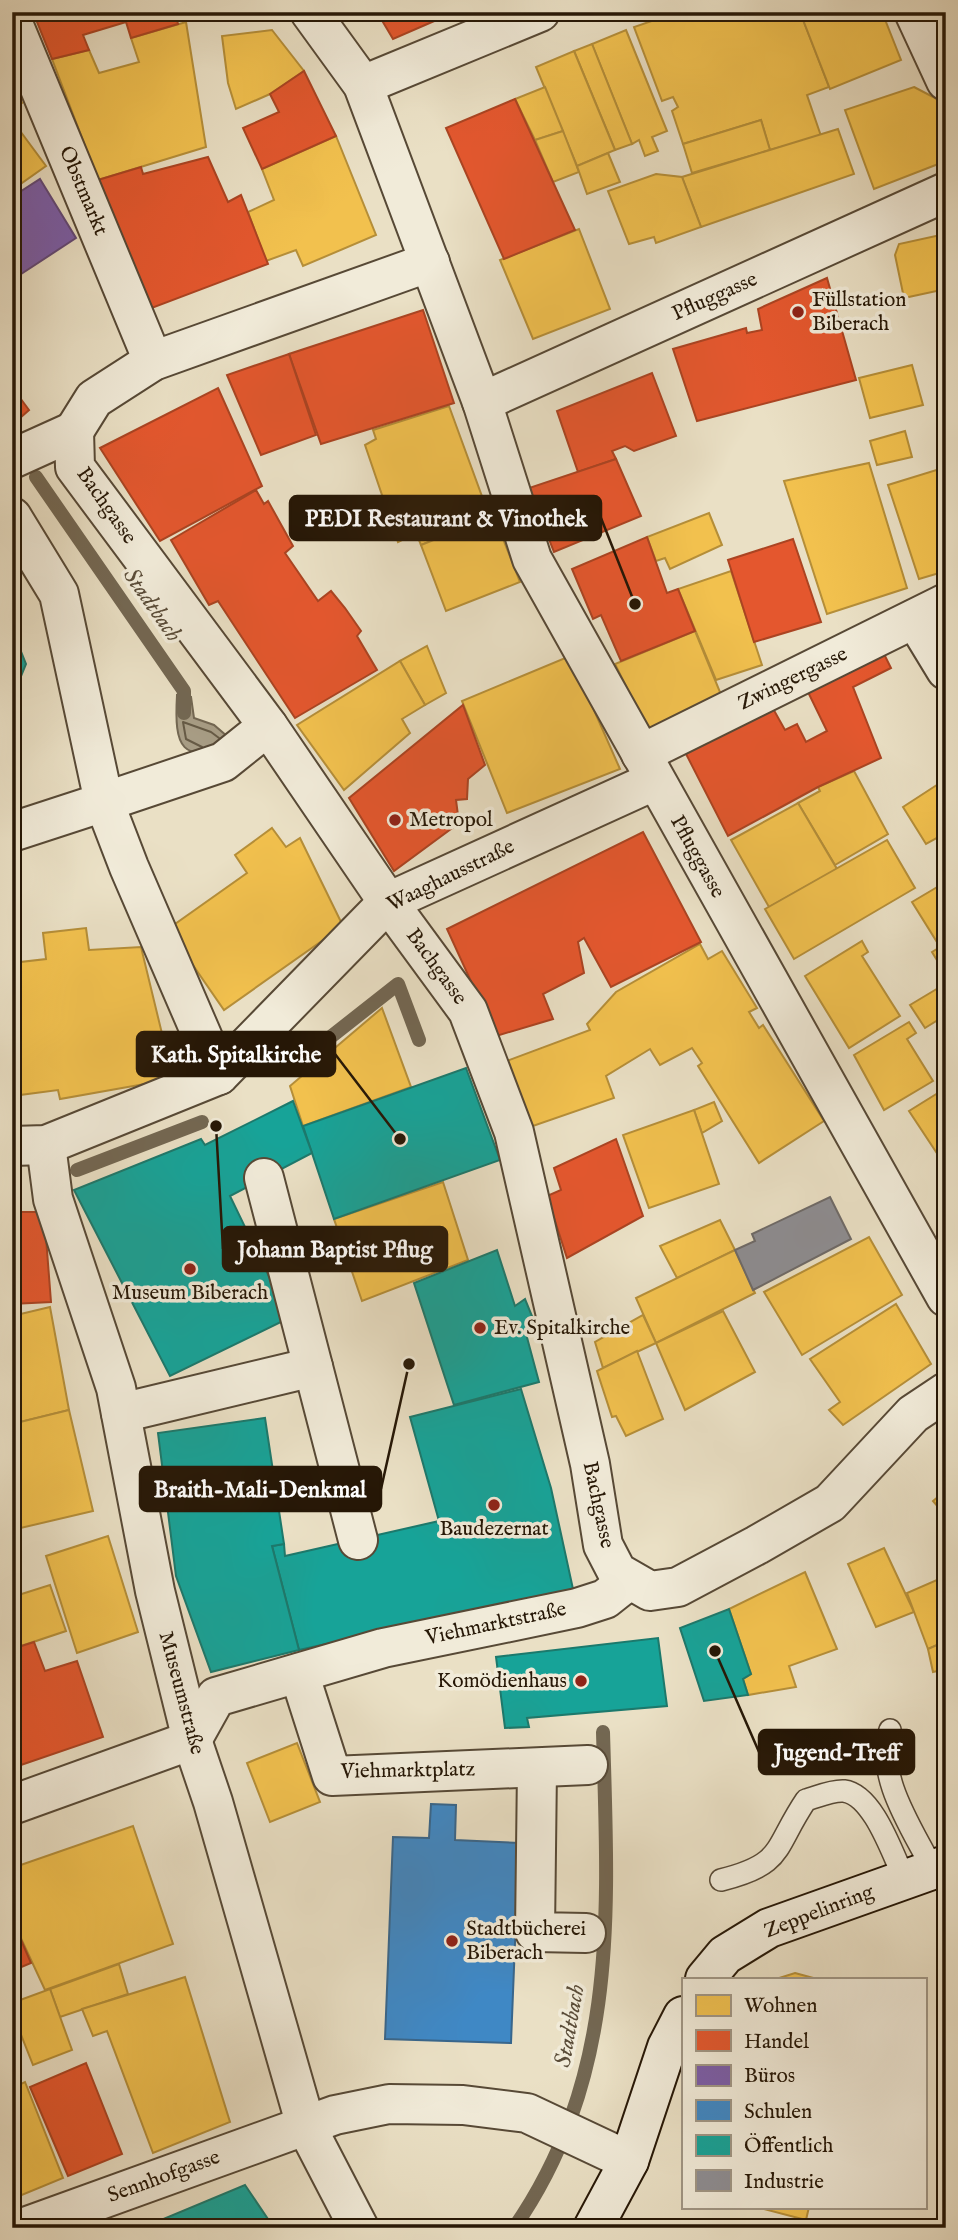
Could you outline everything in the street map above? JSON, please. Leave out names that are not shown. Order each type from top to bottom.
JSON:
[{"type":"street","name":"Pfluggasse","points":[[310,12],[363,85],[482,402],[532,559],[946,1297]]},
{"type":"street","points":[[363,85],[540,12]]},
{"type":"street","points":[[914,12],[946,81]]},
{"type":"street","name":"Obstmarkt","points":[[12,21],[153,361]]},
{"type":"street","name":"Pfluggasse","points":[[482,402],[946,192]]},
{"type":"street","points":[[12,459],[74,431],[94,399],[153,361],[430,262]]},
{"type":"street","name":"Bachgasse","points":[[74,431],[75,467],[268,726],[388,902],[468,1011],[514,1132],[590,1464],[603,1545],[617,1572],[629,1580]]},
{"type":"street","points":[[12,517],[59,594],[104,802],[129,867],[219,1075]]},
{"type":"street","points":[[930,611],[946,670]]},
{"type":"street","name":"Zwingergasse","points":[[647,768],[930,611]]},
{"type":"street","points":[[12,832],[223,762],[268,726]]},
{"type":"street","name":"Waaghausstraße","points":[[29,1145],[219,1075],[388,902],[647,768]]},
{"type":"street","name":"Museumstraße","points":[[29,1145],[53,1199],[116,1388],[155,1591],[192,1740],[213,1802],[306,2126],[359,2228]]},
{"type":"street","points":[[264,1178],[358,1540]]},
{"type":"street","points":[[121,1413],[313,1367]]},
{"type":"street","points":[[629,1580],[650,1591],[678,1587],[830,1503],[913,1414],[946,1392]]},
{"type":"street","name":"Viehmarktstraße","points":[[192,1740],[216,1697],[383,1648],[576,1608],[604,1599],[629,1580]]},
{"type":"street","name":"Viehmarktplatz","points":[[299,1673],[332,1776],[588,1765]]},
{"type":"street","points":[[12,1805],[192,1740]]},
{"type":"street","points":[[537,1768],[534,1932],[586,1933]]},
{"type":"street","name":"Zeppelinring","points":[[706,1978],[725,1955],[769,1928],[928,1871]]},
{"type":"street","points":[[593,2228],[629,2161],[667,2048],[682,2018]]},
{"type":"street","points":[[306,2126],[335,2115],[389,2105],[463,2105],[527,2113],[629,2161]]},
{"type":"street","name":"Sennhofgasse","points":[[22,2228],[306,2126]]},
{"type":"lane","points":[[890,1730],[885,1756],[928,1871]]},
{"type":"lane","points":[[721,1880],[752,1872],[772,1858],[806,1800],[844,1791],[859,1797],[928,1871]]},
{"type":"water","points":[[177,695],[191,697],[194,718],[214,725],[235,743],[203,752],[185,747],[177,728]]},
{"type":"building: Wohnen","points":[[678,12],[800,12],[829,87],[807,95],[821,136],[770,150],[761,120],[683,144],[672,111],[678,107],[673,97],[662,101],[634,27]]},
{"type":"building: Wohnen","points":[[800,12],[882,12],[901,60],[830,89]]},
{"type":"building: Wohnen","points":[[186,22],[206,147],[98,180],[52,59],[89,50],[99,73],[139,62],[131,38]]},
{"type":"building: Wohnen","points":[[272,30],[304,71],[270,94],[236,109],[228,83],[222,36]]},
{"type":"building: Wohnen","points":[[626,30],[667,131],[652,137],[658,151],[645,156],[639,140],[632,144],[592,44]]},
{"type":"building: Wohnen","points":[[592,44],[632,144],[615,150],[574,51]]},
{"type":"building: Wohnen","points":[[574,51],[615,150],[577,166],[536,67]]},
{"type":"building: Wohnen","points":[[12,83],[22,103],[12,110]]},
{"type":"building: Wohnen","points":[[545,87],[563,131],[535,140],[515,99]]},
{"type":"building: Wohnen","points":[[914,87],[937,99],[946,125],[946,161],[874,189],[845,110]]},
{"type":"building: Wohnen","points":[[12,120],[46,166],[12,190]]},
{"type":"building: Wohnen","points":[[761,120],[770,150],[692,173],[683,144]]},
{"type":"building: Wohnen","points":[[838,129],[854,174],[701,227],[682,177]]},
{"type":"building: Wohnen","points":[[563,131],[579,172],[553,182],[535,140]]},
{"type":"building: Wohnen","points":[[336,136],[376,235],[303,266],[296,250],[266,261],[248,212],[274,200],[262,169]]},
{"type":"building: Wohnen","points":[[608,153],[620,182],[587,194],[577,166]]},
{"type":"building: Wohnen","points":[[656,174],[682,177],[701,227],[656,243],[654,237],[629,244],[608,191]]},
{"type":"building: Wohnen","points":[[579,229],[610,309],[533,339],[500,260]]},
{"type":"building: Wohnen","points":[[945,234],[946,289],[904,298],[895,255],[899,244]]},
{"type":"building: Wohnen","points":[[912,365],[923,405],[870,418],[859,378]]},
{"type":"building: Wohnen","points":[[449,406],[487,510],[481,513],[483,520],[421,545],[416,533],[398,542],[365,445],[376,439],[373,430]]},
{"type":"building: Wohnen","points":[[905,431],[912,457],[877,465],[870,441]]},
{"type":"building: Wohnen","points":[[869,463],[907,588],[827,614],[784,481]]},
{"type":"building: Wohnen","points":[[946,467],[946,571],[919,579],[888,485]]},
{"type":"building: Wohnen","points":[[709,513],[722,545],[670,569],[665,558],[656,561],[647,537]]},
{"type":"building: Wohnen","points":[[494,516],[520,582],[446,611],[421,545]]},
{"type":"building: Wohnen","points":[[731,571],[762,665],[716,680],[678,589]]},
{"type":"building: Wohnen","points":[[695,631],[722,697],[649,733],[615,664]]},
{"type":"building: Wohnen","points":[[427,646],[446,693],[425,705],[400,661]]},
{"type":"building: Wohnen","points":[[570,656],[620,769],[507,813],[462,701]]},
{"type":"building: Wohnen","points":[[400,661],[425,705],[402,719],[410,733],[344,790],[297,725]]},
{"type":"building: Wohnen","points":[[854,771],[888,834],[835,865],[798,803],[820,791],[818,787]]},
{"type":"building: Wohnen","points":[[946,779],[946,833],[926,844],[903,807]]},
{"type":"building: Wohnen","points":[[798,803],[837,869],[769,907],[731,840]]},
{"type":"building: Wohnen","points":[[272,828],[286,847],[300,838],[343,926],[224,1010],[168,929],[247,873],[235,855]]},
{"type":"building: Wohnen","points":[[887,840],[915,888],[794,959],[765,909]]},
{"type":"building: Wohnen","points":[[944,883],[946,975],[932,952],[940,947],[912,902]]},
{"type":"building: Wohnen","points":[[86,928],[89,950],[141,947],[173,1079],[60,1099],[58,1090],[12,1096],[12,963],[46,959],[43,933]]},
{"type":"building: Wohnen","points":[[862,941],[868,952],[862,956],[900,1016],[849,1048],[805,976]]},
{"type":"building: Wohnen","points":[[700,944],[708,959],[722,951],[757,1008],[749,1012],[759,1028],[763,1025],[824,1121],[759,1163],[698,1066],[702,1063],[692,1048],[660,1065],[650,1049],[606,1076],[614,1098],[530,1127],[504,1062],[590,1030],[587,1024],[616,992]]},
{"type":"building: Wohnen","points":[[940,987],[946,996],[946,1015],[925,1028],[910,1005]]},
{"type":"building: Wohnen","points":[[382,1008],[411,1087],[303,1126],[290,1086]]},
{"type":"building: Wohnen","points":[[909,1022],[916,1033],[907,1039],[933,1081],[884,1110],[854,1055]]},
{"type":"building: Wohnen","points":[[946,1088],[946,1167],[909,1111]]},
{"type":"building: Wohnen","points":[[714,1102],[722,1121],[702,1133],[694,1110]]},
{"type":"building: Wohnen","points":[[694,1110],[719,1184],[649,1208],[623,1135]]},
{"type":"building: Wohnen","points":[[443,1182],[468,1260],[362,1301],[334,1219]]},
{"type":"building: Wohnen","points":[[720,1220],[735,1250],[677,1278],[660,1246]]},
{"type":"building: Wohnen","points":[[869,1237],[902,1295],[802,1355],[764,1292]]},
{"type":"building: Wohnen","points":[[735,1250],[755,1293],[656,1343],[636,1298]]},
{"type":"building: Wohnen","points":[[896,1304],[931,1364],[843,1425],[829,1410],[840,1402],[810,1359]]},
{"type":"building: Wohnen","points":[[50,1307],[69,1410],[12,1424],[12,1316]]},
{"type":"building: Wohnen","points":[[723,1311],[755,1372],[685,1410],[656,1343]]},
{"type":"building: Wohnen","points":[[643,1315],[656,1343],[603,1368],[595,1342]]},
{"type":"building: Wohnen","points":[[637,1351],[663,1419],[626,1436],[616,1416],[612,1417],[597,1371]]},
{"type":"building: Wohnen","points":[[69,1410],[93,1511],[12,1530],[12,1424]]},
{"type":"building: Wohnen","points":[[946,1490],[946,1516],[933,1501]]},
{"type":"building: Wohnen","points":[[108,1536],[138,1632],[77,1653],[46,1556]]},
{"type":"building: Wohnen","points":[[884,1548],[914,1612],[876,1627],[848,1564]]},
{"type":"building: Wohnen","points":[[805,1572],[837,1649],[789,1666],[796,1687],[748,1695],[743,1679],[751,1674],[729,1609]]},
{"type":"building: Wohnen","points":[[946,1576],[946,1641],[928,1649],[907,1593]]},
{"type":"building: Wohnen","points":[[50,1585],[66,1631],[12,1649],[12,1597]]},
{"type":"building: Wohnen","points":[[946,1641],[946,1669],[933,1672],[928,1649]]},
{"type":"building: Wohnen","points":[[297,1743],[320,1802],[270,1822],[247,1763]]},
{"type":"building: Wohnen","points":[[133,1826],[173,1944],[45,1990],[12,1919],[12,1868]]},
{"type":"building: Wohnen","points":[[119,1964],[128,1994],[60,2017],[50,1989]]},
{"type":"building: Wohnen","points":[[795,1973],[813,1978],[779,1978]]},
{"type":"building: Wohnen","points":[[185,1977],[230,2122],[153,2153],[107,2031],[93,2036],[82,2009]]},
{"type":"building: Wohnen","points":[[50,1989],[72,2050],[33,2065],[12,2012],[12,2003]]},
{"type":"building: Wohnen","points":[[25,2082],[63,2178],[12,2199],[12,2088]]},
{"type":"building: Wohnen","points":[[760,2208],[809,2208],[806,2220]]},
{"type":"building: Handel","points":[[33,12],[175,12],[178,24],[131,38],[126,22],[83,35],[89,50],[52,59]]},
{"type":"building: Handel","points":[[377,12],[455,12],[393,39]]},
{"type":"building: Handel","points":[[304,71],[336,136],[262,169],[243,128],[279,112],[270,94]]},
{"type":"building: Handel","points":[[515,99],[575,230],[504,259],[446,128]]},
{"type":"building: Handel","points":[[208,157],[228,202],[241,195],[268,264],[149,309],[98,180],[141,167],[143,174]]},
{"type":"building: Handel","points":[[827,278],[856,380],[697,421],[673,349],[746,328],[747,333],[762,330],[758,309]]},
{"type":"building: Handel","points":[[423,310],[454,403],[321,444],[289,354]]},
{"type":"building: Handel","points":[[289,354],[316,435],[261,455],[227,375]]},
{"type":"building: Handel","points":[[652,373],[676,436],[634,451],[625,446],[612,451],[616,459],[578,472],[557,411]]},
{"type":"building: Handel","points":[[12,387],[29,410],[12,425]]},
{"type":"building: Handel","points":[[218,388],[262,486],[160,541],[100,448]]},
{"type":"building: Handel","points":[[616,459],[641,516],[554,552],[529,488]]},
{"type":"building: Handel","points":[[256,490],[264,504],[268,501],[293,546],[285,553],[318,601],[331,591],[345,608],[361,631],[357,636],[377,670],[295,718],[218,601],[209,605],[171,540]]},
{"type":"building: Handel","points":[[647,537],[667,593],[678,589],[695,631],[621,661],[601,615],[593,619],[572,569]]},
{"type":"building: Handel","points":[[793,539],[821,622],[754,642],[728,560]]},
{"type":"building: Handel","points":[[882,650],[891,668],[853,687],[881,758],[818,787],[728,836],[683,748],[771,705],[785,730],[797,724],[806,742],[827,731],[806,688]]},
{"type":"building: Handel","points":[[463,705],[485,765],[468,779],[467,799],[456,800],[459,823],[394,871],[349,798]]},
{"type":"building: Handel","points":[[643,832],[701,942],[611,987],[584,938],[578,942],[584,973],[543,994],[553,1019],[496,1036],[447,929]]},
{"type":"building: Handel","points":[[616,1139],[643,1216],[567,1258],[547,1196],[561,1190],[554,1168]]},
{"type":"building: Handel","points":[[12,1212],[44,1212],[51,1302],[12,1304]]},
{"type":"building: Handel","points":[[34,1642],[45,1671],[77,1661],[103,1737],[12,1768],[12,1649]]},
{"type":"building: Handel","points":[[12,1919],[31,1963],[12,1971]]},
{"type":"building: Handel","points":[[86,2063],[122,2154],[68,2176],[30,2087]]},
{"type":"building: Büros","points":[[40,179],[76,238],[12,280],[12,197]]},
{"type":"building: Schulen","name":"Stadtbücherei Biberach","points":[[431,1804],[456,1805],[455,1840],[519,1843],[511,2043],[385,2039],[393,1837],[429,1838]]},
{"type":"building: Öffentlich","points":[[12,629],[26,664],[12,698]]},
{"type":"building: Öffentlich","points":[[466,1068],[500,1160],[334,1219],[303,1126]]},
{"type":"building: Öffentlich","name":"Museum Biberach","points":[[293,1101],[312,1153],[230,1196],[289,1318],[170,1376],[74,1190],[201,1139],[205,1145]]},
{"type":"building: Öffentlich","name":"Ev. Spitalkirche","points":[[497,1250],[515,1306],[525,1299],[536,1326],[525,1330],[539,1382],[454,1405],[414,1283]]},
{"type":"building: Öffentlich","name":"Baudezernat","points":[[521,1389],[551,1488],[573,1589],[299,1650],[272,1546],[284,1544],[285,1556],[439,1521],[410,1417]]},
{"type":"building: Öffentlich","points":[[265,1418],[284,1544],[272,1546],[299,1650],[211,1672],[176,1576],[158,1433]]},
{"type":"building: Öffentlich","points":[[729,1609],[751,1674],[743,1679],[748,1695],[704,1701],[680,1628]]},
{"type":"building: Öffentlich","name":"Komödienhaus","points":[[658,1638],[667,1706],[527,1718],[529,1727],[505,1728],[496,1657]]},
{"type":"building: Öffentlich","points":[[245,2185],[274,2228],[143,2228],[144,2227]]},
{"type":"building: Industrie","points":[[830,1197],[851,1239],[753,1290],[735,1250],[755,1241],[752,1234]]},
{"type":"waterway","name":"Stadtbach","points":[[36,477],[184,691],[184,713]]},
{"type":"waterway","name":"Stadtbach","points":[[290,1069],[398,984],[419,1040]]},
{"type":"waterway","name":"Stadtbach","points":[[77,1170],[202,1122]]},
{"type":"waterway","name":"Stadtbach","points":[[514,2228],[548,2170],[573,2111],[590,2050],[600,1989],[605,1926],[603,1732]]},
{"type":"place","name":"Füllstation Biberach","points":[[798,312]]},
{"type":"place","name":"PEDI Restaurant & Vinothek","points":[[635,604]]},
{"type":"place","name":"Metropol","points":[[395,820]]},
{"type":"place","name":"Johann Baptist Pflug","points":[[216,1126]]},
{"type":"place","name":"Kath. Spitalkirche","points":[[400,1139]]},
{"type":"place","name":"Museum Biberach","points":[[190,1269]]},
{"type":"place","name":"Ev. Spitalkirche","points":[[480,1328]]},
{"type":"place","name":"Braith-Mali-Denkmal","points":[[409,1364]]},
{"type":"place","name":"Baudezernat","points":[[494,1505]]},
{"type":"place","name":"Jugend-Treff","points":[[715,1651]]},
{"type":"place","name":"Komödienhaus","points":[[581,1681]]},
{"type":"place","name":"Stadtbücherei Biberach","points":[[452,1941]]}]
